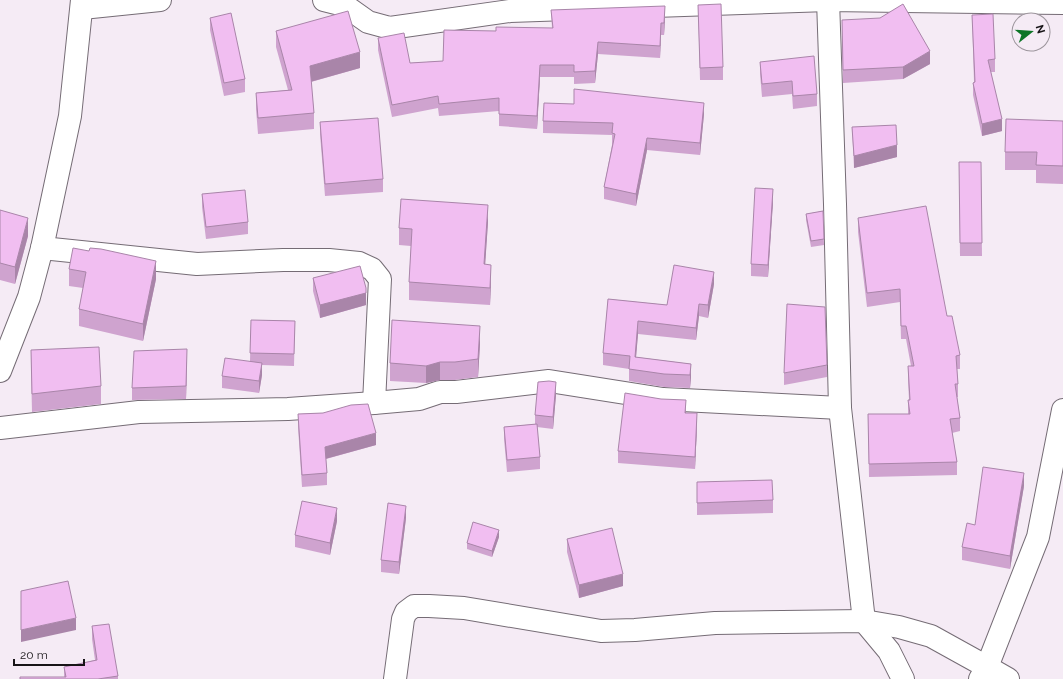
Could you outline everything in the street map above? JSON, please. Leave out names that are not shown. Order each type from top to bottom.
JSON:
[{"type":"street","points":[[0,371],[29,296],[42,248],[70,116],[82,4],[160,0]]},
{"type":"street","points":[[324,0],[344,5],[368,22],[390,28],[509,6],[828,0],[1063,3]]},
{"type":"street","points":[[828,0],[840,408],[864,621],[889,651],[903,679]]},
{"type":"street","points":[[42,248],[197,264],[283,260],[329,260],[359,263],[372,269],[380,279],[374,403]]},
{"type":"street","points":[[0,428],[139,412],[288,409],[374,403],[420,399],[440,392],[456,392],[549,381],[662,399],[840,408]]},
{"type":"street","points":[[984,673],[1038,537],[1063,410]]},
{"type":"street","points":[[395,679],[402,619],[406,612],[414,606],[464,608],[601,631],[635,630],[715,623],[864,621],[899,626],[931,636],[984,673],[1008,679]]},
{"type":"building","points":[[721,4],[723,67],[700,68],[698,5]]},
{"type":"building","points":[[903,4],[930,51],[903,67],[843,70],[842,20],[880,18]]},
{"type":"building","points":[[665,6],[664,23],[661,23],[660,46],[598,42],[595,71],[574,72],[574,65],[540,65],[537,116],[499,114],[499,98],[439,104],[438,96],[392,105],[378,38],[404,33],[410,63],[443,61],[444,30],[496,31],[496,27],[553,28],[551,10]]},
{"type":"building","points":[[348,11],[360,52],[310,66],[314,113],[258,118],[256,93],[292,90],[276,31]]},
{"type":"building","points":[[231,13],[245,79],[224,83],[210,18]]},
{"type":"building","points":[[993,14],[995,59],[988,60],[1002,119],[982,124],[973,83],[975,82],[972,15]]},
{"type":"building","points":[[814,56],[817,94],[793,96],[792,81],[762,84],[760,62]]},
{"type":"building","points":[[574,89],[704,103],[700,143],[647,138],[636,194],[604,187],[615,134],[612,133],[613,123],[543,121],[544,103],[574,104]]},
{"type":"building","points":[[378,118],[383,179],[325,184],[320,122]]},
{"type":"building","points":[[1006,119],[1063,121],[1063,166],[1036,165],[1037,152],[1005,152]]},
{"type":"building","points":[[896,125],[897,145],[854,156],[852,127]]},
{"type":"building","points":[[959,162],[981,162],[982,243],[960,243]]},
{"type":"building","points":[[755,188],[773,189],[768,265],[751,264]]},
{"type":"building","points":[[245,190],[248,222],[206,227],[202,194]]},
{"type":"building","points":[[401,199],[488,205],[484,264],[491,265],[490,288],[409,282],[412,229],[399,228]]},
{"type":"building","points":[[926,206],[947,316],[952,316],[960,355],[956,356],[958,384],[955,384],[960,418],[950,419],[957,462],[869,464],[868,414],[910,414],[908,400],[910,400],[908,366],[914,366],[906,326],[901,326],[900,289],[867,293],[858,218]]},
{"type":"building","points":[[0,210],[28,218],[15,267],[0,263]]},
{"type":"building","points":[[823,211],[824,239],[811,241],[806,214]]},
{"type":"building","points":[[73,248],[89,251],[90,248],[101,249],[156,261],[143,324],[79,309],[86,272],[69,269]]},
{"type":"building","points":[[674,265],[714,272],[708,305],[699,304],[696,328],[638,321],[635,357],[691,364],[690,375],[664,374],[629,369],[630,356],[603,353],[608,299],[667,305]]},
{"type":"building","points":[[360,266],[366,293],[320,305],[313,278]]},
{"type":"building","points":[[787,304],[825,307],[827,365],[784,373]]},
{"type":"building","points":[[251,320],[295,321],[294,354],[250,353]]},
{"type":"building","points":[[392,320],[480,326],[478,359],[440,362],[426,366],[390,363]]},
{"type":"building","points":[[99,347],[101,386],[32,394],[31,350]]},
{"type":"building","points":[[187,349],[186,386],[132,388],[134,351]]},
{"type":"building","points":[[225,358],[262,363],[259,381],[222,376]]},
{"type":"building","points":[[538,382],[556,382],[553,417],[535,415]]},
{"type":"building","points":[[625,393],[661,399],[686,400],[685,413],[697,413],[695,457],[618,451]]},
{"type":"building","points":[[368,404],[376,433],[325,447],[327,473],[302,475],[298,414],[323,413],[351,405]]},
{"type":"building","points":[[537,424],[540,457],[507,460],[504,427]]},
{"type":"building","points":[[983,467],[1024,473],[1010,556],[962,547],[967,523],[975,525]]},
{"type":"building","points":[[772,480],[773,500],[697,503],[697,482]]},
{"type":"building","points":[[302,501],[337,508],[330,543],[295,535]]},
{"type":"building","points":[[388,503],[406,506],[399,562],[381,560]]},
{"type":"building","points":[[473,522],[499,530],[492,551],[467,543]]},
{"type":"building","points":[[612,528],[623,574],[579,585],[567,539]]},
{"type":"building","points":[[68,581],[76,618],[21,630],[21,591]]},
{"type":"building","points":[[109,624],[118,676],[98,679],[20,679],[20,677],[66,677],[64,667],[97,660],[92,626]]}]
